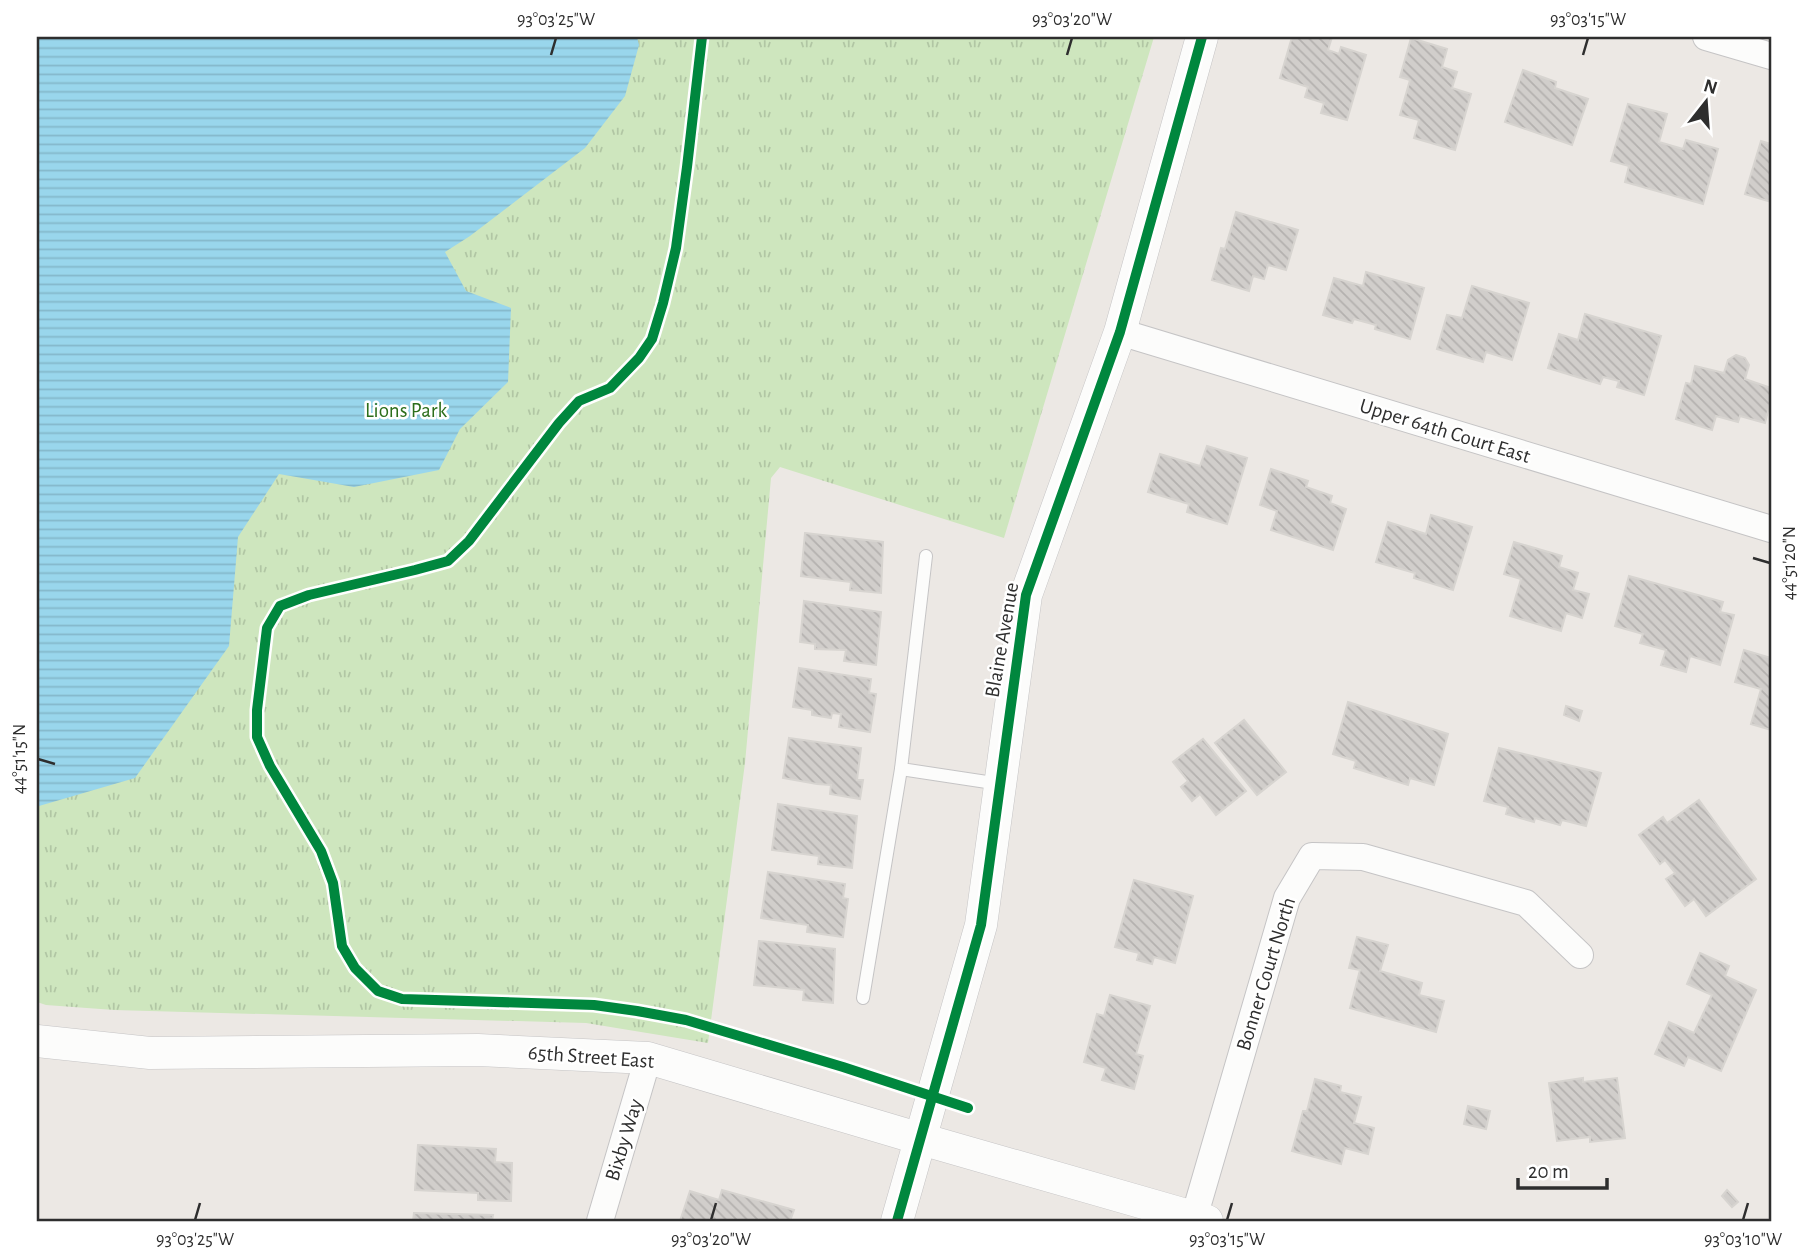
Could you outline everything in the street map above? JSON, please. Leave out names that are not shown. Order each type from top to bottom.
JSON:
[{"type":"street","name":"Blaine Avenue","points":[[897,1221],[981,925],[1026,595],[1119,332],[1202,37]]},
{"type":"street","points":[[1706,37],[1771,57]]},
{"type":"street","name":"Upper 64th Court East","points":[[1119,332],[1771,529]]},
{"type":"street","name":"Bonner Court North","points":[[1198,1220],[1287,898],[1312,856],[1363,857],[1526,903],[1580,955]]},
{"type":"street","name":"65th Street East","points":[[37,1041],[150,1054],[478,1050],[648,1058],[1198,1220]]},
{"type":"street","name":"Bixby Way","points":[[600,1221],[648,1058]]},
{"type":"lane","points":[[863,998],[901,769],[926,556]]},
{"type":"lane","points":[[901,769],[1000,784]]},
{"type":"green space","name":"Lions Park","points":[[37,37],[1154,37],[1004,538],[780,467],[771,478],[745,763],[708,1043],[586,1023],[114,1010],[37,1002]]},
{"type":"water","points":[[37,37],[637,37],[639,45],[625,96],[585,148],[445,252],[466,291],[511,308],[508,382],[460,429],[439,470],[354,487],[279,474],[238,537],[229,646],[135,778],[39,806],[37,806]]},
{"type":"building","points":[[1292,37],[1332,37],[1328,50],[1339,54],[1341,47],[1366,55],[1347,120],[1321,113],[1324,103],[1305,97],[1308,87],[1280,78]]},
{"type":"building","points":[[1411,38],[1447,49],[1442,67],[1457,72],[1452,88],[1471,94],[1455,150],[1414,138],[1419,120],[1400,115],[1410,80],[1400,77]]},
{"type":"building","points":[[1523,70],[1556,82],[1555,88],[1588,99],[1572,145],[1505,122]]},
{"type":"building","points":[[1628,104],[1667,114],[1659,142],[1683,149],[1686,140],[1718,149],[1703,204],[1625,182],[1629,166],[1611,161]]},
{"type":"building","points":[[1761,141],[1771,144],[1771,202],[1745,194]]},
{"type":"building","points":[[1236,212],[1298,230],[1286,270],[1268,265],[1264,279],[1253,276],[1249,291],[1212,280],[1221,248],[1225,249]]},
{"type":"building","points":[[1366,272],[1424,288],[1410,339],[1375,329],[1376,325],[1354,319],[1352,323],[1323,315],[1334,278],[1363,286]]},
{"type":"building","points":[[1472,286],[1529,303],[1512,360],[1486,352],[1483,362],[1437,349],[1447,315],[1462,318]]},
{"type":"building","points":[[1585,314],[1661,336],[1644,395],[1617,387],[1619,381],[1603,377],[1600,384],[1548,368],[1559,334],[1578,340]]},
{"type":"building","points":[[1736,355],[1745,358],[1749,365],[1745,379],[1771,388],[1765,423],[1740,416],[1738,422],[1716,416],[1712,430],[1676,419],[1686,383],[1691,384],[1695,366],[1724,373],[1728,360]]},
{"type":"building","points":[[1207,446],[1247,458],[1227,524],[1187,512],[1189,504],[1148,492],[1160,454],[1200,466]]},
{"type":"building","points":[[1271,469],[1308,481],[1306,487],[1332,496],[1330,503],[1346,509],[1333,550],[1271,530],[1277,511],[1260,505]]},
{"type":"building","points":[[1431,515],[1472,527],[1453,590],[1414,578],[1415,573],[1376,562],[1388,522],[1426,534]]},
{"type":"building","points":[[805,533],[883,542],[881,593],[850,590],[851,582],[801,576]]},
{"type":"building","points":[[1514,542],[1562,556],[1559,567],[1578,573],[1573,590],[1589,594],[1582,618],[1566,613],[1561,631],[1510,616],[1521,579],[1504,574]]},
{"type":"building","points":[[1629,576],[1723,602],[1720,612],[1734,615],[1720,665],[1690,656],[1686,672],[1661,665],[1666,650],[1640,643],[1643,634],[1615,626]]},
{"type":"building","points":[[804,601],[881,612],[876,665],[844,661],[846,650],[815,649],[815,644],[800,642]]},
{"type":"building","points":[[1744,650],[1771,658],[1771,730],[1751,724],[1761,689],[1735,682]]},
{"type":"building","points":[[799,668],[871,679],[869,693],[876,694],[870,732],[839,727],[841,714],[832,713],[831,718],[812,715],[812,710],[793,707]]},
{"type":"building","points":[[1348,702],[1448,734],[1434,785],[1410,778],[1408,785],[1354,768],[1356,761],[1333,754]]},
{"type":"building","points":[[1566,706],[1582,711],[1579,721],[1564,715]]},
{"type":"building","points":[[1244,720],[1286,772],[1257,795],[1215,743]]},
{"type":"building","points":[[789,738],[861,748],[857,780],[863,780],[860,799],[830,794],[831,785],[783,778]]},
{"type":"building","points":[[1203,739],[1246,791],[1216,815],[1200,794],[1192,801],[1181,787],[1188,781],[1173,762]]},
{"type":"building","points":[[1499,748],[1601,773],[1586,826],[1562,820],[1560,825],[1535,818],[1534,822],[1506,814],[1508,807],[1484,801]]},
{"type":"building","points":[[1699,800],[1756,879],[1706,916],[1694,899],[1685,906],[1666,879],[1675,873],[1665,860],[1660,864],[1639,835],[1663,817],[1667,823]]},
{"type":"building","points":[[778,804],[857,816],[852,868],[818,864],[819,856],[772,850]]},
{"type":"building","points":[[768,872],[845,884],[843,898],[848,899],[843,937],[807,932],[808,925],[761,918]]},
{"type":"building","points":[[1134,880],[1193,896],[1175,963],[1154,957],[1152,964],[1137,960],[1139,953],[1115,947]]},
{"type":"building","points":[[1357,937],[1388,945],[1380,971],[1422,983],[1419,995],[1444,1001],[1436,1032],[1350,1008],[1360,970],[1349,968]]},
{"type":"building","points":[[759,941],[835,949],[833,1003],[803,1000],[804,990],[754,985]]},
{"type":"building","points":[[1700,953],[1729,966],[1725,976],[1756,990],[1721,1071],[1688,1057],[1684,1066],[1655,1054],[1669,1022],[1694,1033],[1712,995],[1687,984]]},
{"type":"building","points":[[1110,995],[1150,1006],[1136,1054],[1143,1056],[1134,1089],[1102,1080],[1106,1068],[1084,1062],[1097,1014],[1104,1016]]},
{"type":"building","points":[[1583,1078],[1583,1082],[1617,1078],[1625,1138],[1590,1142],[1590,1137],[1557,1141],[1549,1083]]},
{"type":"building","points":[[1315,1079],[1341,1086],[1340,1092],[1361,1097],[1354,1123],[1374,1128],[1368,1154],[1345,1148],[1341,1164],[1292,1151],[1303,1111],[1307,1111]]},
{"type":"building","points":[[1468,1106],[1490,1111],[1486,1129],[1464,1124]]},
{"type":"building","points":[[418,1145],[496,1149],[495,1162],[512,1163],[511,1201],[478,1200],[478,1193],[415,1190]]},
{"type":"building","points":[[722,1190],[794,1210],[790,1221],[680,1221],[690,1191],[719,1200]]},
{"type":"building","points":[[1727,1190],[1738,1202],[1732,1207],[1722,1196]]},
{"type":"building","points":[[414,1213],[493,1215],[492,1221],[413,1221]]},
{"type":"cycle path","points":[[702,37],[676,248],[652,339],[639,358],[610,388],[579,401],[559,423],[469,541],[448,561],[309,595],[280,606],[267,628],[257,710],[257,737],[270,766],[321,851],[333,883],[342,946],[355,968],[378,991],[402,999],[594,1005],[686,1020],[968,1108]]},
{"type":"cycle path","points":[[897,1221],[981,925],[1026,595],[1120,332],[1202,37]]}]
